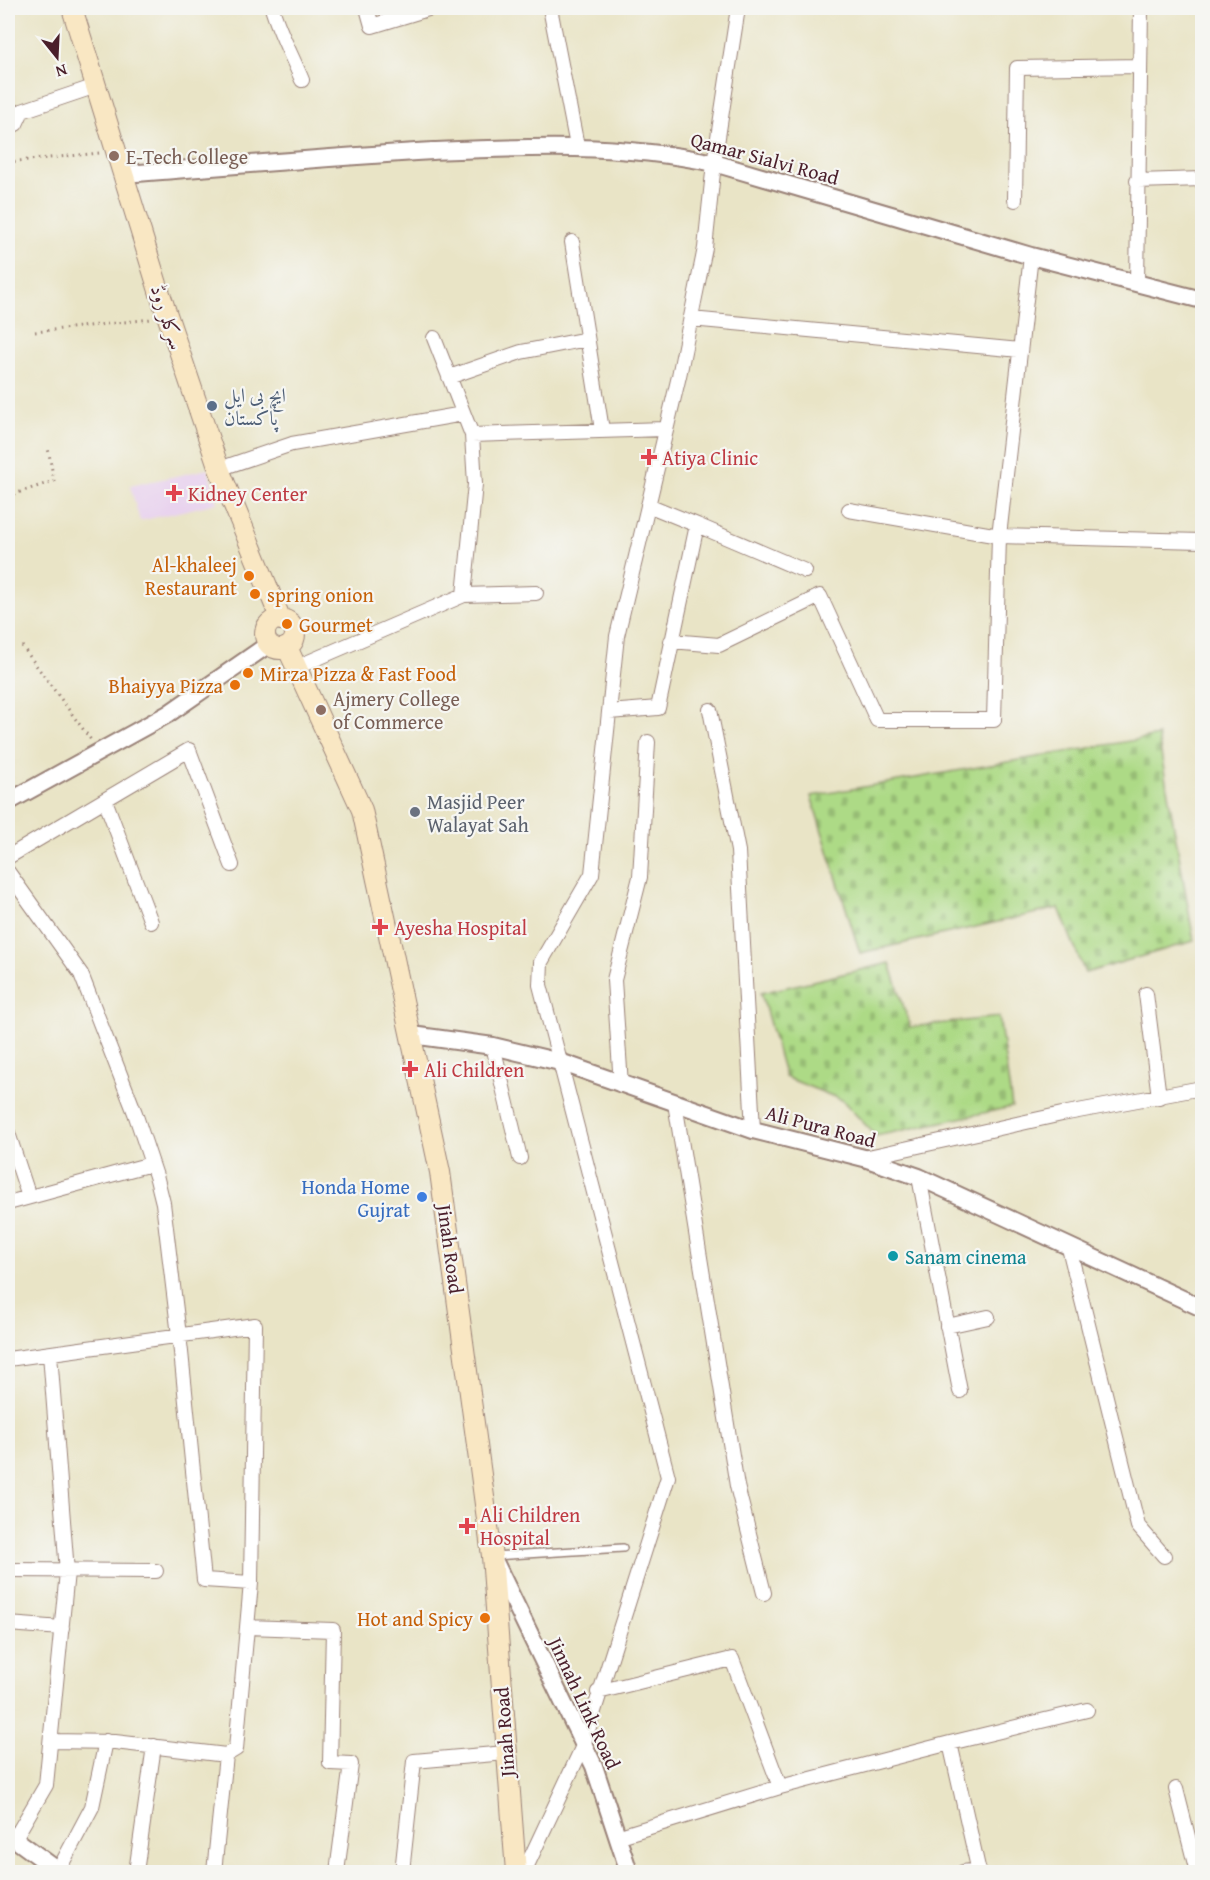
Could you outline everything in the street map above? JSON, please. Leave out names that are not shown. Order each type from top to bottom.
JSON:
[{"type":"main road","name":"سرکلر روڈ","points":[[72,8],[168,318],[219,469],[281,620],[267,628],[265,635],[278,646]]},
{"type":"main road","name":"Jinah Road","points":[[278,646],[297,667],[362,810],[440,1172],[492,1556],[516,1872]]},
{"type":"street","points":[[272,8],[302,80]]},
{"type":"street","points":[[367,8],[372,26],[431,8]]},
{"type":"street","points":[[550,8],[577,146]]},
{"type":"street","points":[[524,1872],[584,1746],[598,1692],[668,1477],[540,985],[541,962],[592,873],[617,636],[691,319],[705,248],[714,163],[738,8]]},
{"type":"street","points":[[1137,283],[1141,8]]},
{"type":"street","points":[[1015,200],[1017,68],[1140,66]]},
{"type":"street","points":[[16,124],[22,111],[96,86]]},
{"type":"street","name":"Qamar Sialvi Road","points":[[125,174],[346,156],[577,146],[677,155],[714,163],[1031,256],[1203,300]]},
{"type":"street","points":[[1137,181],[1203,179]]},
{"type":"street","points":[[572,242],[602,430]]},
{"type":"street","points":[[672,641],[719,645],[820,596],[877,720],[994,720],[999,536],[1031,256]]},
{"type":"street","points":[[691,319],[1020,350]]},
{"type":"street","points":[[434,338],[472,435],[475,484],[464,595]]},
{"type":"street","points":[[449,377],[521,352],[587,339]]},
{"type":"street","points":[[219,469],[292,444],[463,414]]},
{"type":"street","points":[[472,435],[665,429]]},
{"type":"street","points":[[648,505],[805,571]]},
{"type":"street","points":[[849,510],[999,536],[1203,541]]},
{"type":"street","points":[[609,712],[658,708],[698,525]]},
{"type":"street","points":[[297,667],[464,595],[536,593]]},
{"type":"street","points":[[8,802],[168,714],[278,646]]},
{"type":"street","points":[[710,710],[738,851],[753,1130]]},
{"type":"street","points":[[621,1085],[614,980],[640,877],[648,742]]},
{"type":"street","points":[[8,857],[189,750],[232,865]]},
{"type":"street","points":[[105,800],[152,922]]},
{"type":"street","points":[[8,872],[81,975],[135,1113],[163,1203],[180,1337],[204,1580],[252,1583]]},
{"type":"street","points":[[1146,994],[1159,1097]]},
{"type":"street","name":"Ali Pura Road","points":[[412,1035],[493,1046],[560,1062],[753,1130],[864,1158],[918,1177],[1203,1308]]},
{"type":"street","points":[[493,1046],[519,1158]]},
{"type":"street","points":[[864,1158],[1062,1114],[1203,1089]]},
{"type":"street","points":[[675,1103],[737,1486],[764,1593]]},
{"type":"street","points":[[8,1133],[29,1197]]},
{"type":"street","points":[[8,1203],[151,1164]]},
{"type":"street","points":[[918,1177],[960,1391]]},
{"type":"street","points":[[1069,1248],[1138,1526],[1164,1556]]},
{"type":"street","points":[[947,1326],[988,1317]]},
{"type":"street","points":[[8,1359],[255,1325],[252,1583],[236,1749],[226,1755],[106,1741],[51,1742]]},
{"type":"street","points":[[50,1354],[67,1572],[46,1785],[11,1836],[59,1872],[92,1807],[106,1741]]},
{"type":"street","name":"Jinnah Link Road","points":[[492,1556],[594,1766],[629,1872]]},
{"type":"street","points":[[8,1570],[67,1572],[156,1570]]},
{"type":"street","points":[[8,1624],[62,1628]]},
{"type":"street","points":[[248,1627],[333,1630],[330,1763],[351,1764],[337,1872]]},
{"type":"street","points":[[598,1692],[732,1659],[780,1787]]},
{"type":"street","points":[[617,1837],[780,1787],[1087,1710]]},
{"type":"street","points":[[950,1743],[979,1871],[963,1872]]},
{"type":"street","points":[[136,1872],[154,1746]]},
{"type":"street","points":[[402,1872],[414,1761],[506,1753]]},
{"type":"street","points":[[214,1872],[226,1755]]},
{"type":"street","points":[[1176,1789],[1197,1872]]},
{"type":"lane","points":[[492,1556],[623,1548]]},
{"type":"path","points":[[8,162],[116,151]]},
{"type":"path","points":[[35,332],[168,318]]},
{"type":"path","points":[[8,496],[54,481],[48,448]]},
{"type":"path","points":[[21,646],[99,751]]},
{"type":"shaded area","name":"Kidney Center","points":[[208,469],[217,503],[140,521],[130,486]]},
{"type":"green space","points":[[1158,736],[1194,941],[1085,973],[1059,908],[860,953],[811,796]]},
{"type":"green space","points":[[890,963],[910,1027],[999,1017],[1012,1107],[876,1136],[842,1100],[785,1077],[761,993]]},
{"type":"place","name":"E-Tech College","points":[[114,156]]},
{"type":"place","name":"ایچ بی ایل پاکستان","points":[[212,406]]},
{"type":"place","name":"Atiya Clinic","points":[[649,457]]},
{"type":"place","name":"Kidney Center","points":[[174,493]]},
{"type":"place","name":"Al-khaleej Restaurant","points":[[249,576]]},
{"type":"place","name":"spring onion","points":[[255,594]]},
{"type":"place","name":"Gourmet","points":[[287,624]]},
{"type":"place","name":"Mirza Pizza & Fast Food","points":[[248,673]]},
{"type":"place","name":"Bhaiyya Pizza","points":[[235,685]]},
{"type":"place","name":"Ajmery College of Commerce","points":[[321,710]]},
{"type":"place","name":"Masjid Peer Walayat Sah","points":[[415,812]]},
{"type":"place","name":"Ayesha Hospital","points":[[380,927]]},
{"type":"place","name":"Ali Children","points":[[410,1069]]},
{"type":"place","name":"Honda Home Gujrat","points":[[422,1197]]},
{"type":"place","name":"Sanam cinema","points":[[893,1256]]},
{"type":"place","name":"Ali Children Hospital","points":[[467,1526]]},
{"type":"place","name":"Hot and Spicy","points":[[485,1618]]}]
